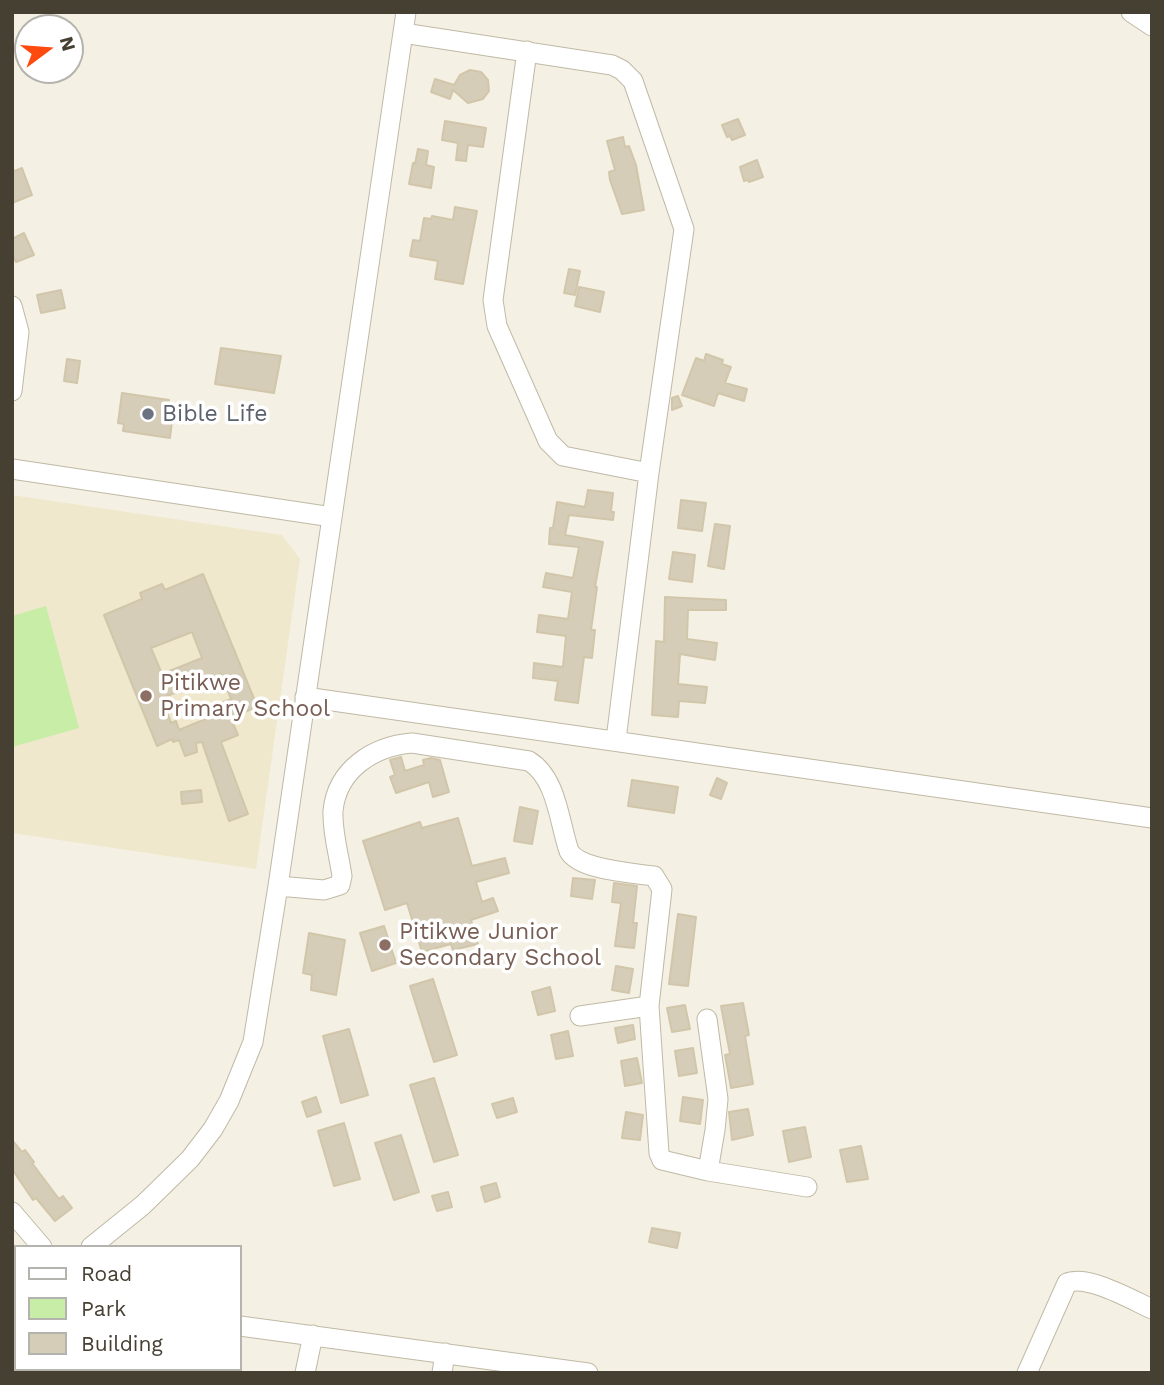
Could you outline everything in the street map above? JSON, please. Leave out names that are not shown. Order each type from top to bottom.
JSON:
[{"type":"street","points":[[96,1245],[143,1205],[190,1159],[213,1129],[229,1101],[253,1042],[406,12]]},
{"type":"street","points":[[1131,12],[1152,26]]},
{"type":"street","points":[[403,33],[612,65],[622,70],[633,81],[684,229],[649,473],[616,740]]},
{"type":"street","points":[[527,51],[493,300],[497,326],[548,442],[555,451],[563,456],[649,473]]},
{"type":"street","points":[[12,306],[19,332],[13,384]]},
{"type":"street","points":[[12,468],[332,517]]},
{"type":"street","points":[[305,697],[1152,818]]},
{"type":"street","points":[[278,886],[324,890],[340,885],[342,876],[334,822],[335,801],[345,776],[372,754],[393,746],[412,743],[529,761],[540,768],[548,782],[573,858],[590,865],[654,876],[660,884],[662,896],[649,1006],[660,1157],[665,1162],[708,1171],[807,1187]]},
{"type":"street","points":[[580,1016],[649,1006]]},
{"type":"street","points":[[707,1019],[718,1099],[708,1171]]},
{"type":"street","points":[[12,1212],[40,1245]]},
{"type":"street","points":[[1027,1373],[1067,1283],[1076,1280],[1088,1282],[1152,1309]]},
{"type":"street","points":[[242,1326],[588,1373]]},
{"type":"street","points":[[305,1373],[313,1335]]},
{"type":"street","points":[[442,1373],[445,1353]]},
{"type":"shaded area","name":"Pitikwe Primary School","points":[[12,495],[282,535],[300,559],[256,869],[12,833]]},
{"type":"green space","points":[[46,606],[79,728],[12,747],[12,616]]},
{"type":"building","points":[[470,70],[481,72],[488,80],[489,91],[483,99],[468,103],[453,90],[450,99],[431,92],[435,79],[454,85],[460,75]]},
{"type":"building","points":[[738,119],[745,135],[732,140],[730,136],[727,137],[722,125]]},
{"type":"building","points":[[445,121],[486,128],[483,147],[468,145],[466,161],[456,160],[458,143],[442,140]]},
{"type":"building","points":[[623,137],[625,147],[629,146],[636,165],[644,210],[622,214],[610,180],[609,172],[615,170],[607,141]]},
{"type":"building","points":[[418,149],[428,151],[426,165],[434,167],[431,188],[409,184]]},
{"type":"building","points":[[757,160],[763,177],[744,181],[740,167]]},
{"type":"building","points":[[22,168],[32,195],[12,203],[12,172]]},
{"type":"building","points":[[455,207],[477,211],[463,284],[435,279],[438,261],[410,256],[413,240],[420,241],[424,218],[431,219],[432,216],[453,220]]},
{"type":"building","points":[[24,233],[34,255],[16,262],[12,254],[12,239]]},
{"type":"building","points":[[569,269],[580,271],[575,295],[564,293]]},
{"type":"building","points":[[579,287],[604,292],[600,312],[575,306]]},
{"type":"building","points":[[61,290],[65,308],[41,313],[37,295]]},
{"type":"building","points":[[221,348],[281,356],[274,393],[215,384]]},
{"type":"building","points":[[706,354],[723,360],[722,364],[731,367],[725,383],[747,389],[744,401],[718,393],[714,406],[682,395],[696,358],[704,361]]},
{"type":"building","points":[[67,359],[80,361],[77,383],[64,381]]},
{"type":"building","points":[[122,393],[169,400],[168,412],[173,413],[170,438],[123,431],[124,424],[118,423]]},
{"type":"building","points":[[678,396],[682,406],[672,410],[672,398]]},
{"type":"building","points":[[588,490],[613,493],[611,512],[614,512],[613,520],[569,515],[565,535],[603,542],[595,587],[591,630],[595,630],[592,658],[584,657],[578,703],[555,700],[558,681],[533,678],[534,663],[563,667],[566,636],[537,632],[539,615],[568,619],[572,592],[543,587],[546,573],[573,578],[579,547],[549,544],[557,502],[585,507]]},
{"type":"building","points":[[681,500],[706,503],[702,531],[678,528]]},
{"type":"building","points":[[715,524],[730,526],[724,569],[708,566]]},
{"type":"building","points":[[673,552],[695,555],[692,582],[669,579]]},
{"type":"building","points":[[203,574],[257,706],[231,719],[238,735],[221,742],[248,814],[229,821],[202,742],[196,743],[197,752],[185,756],[179,740],[173,742],[172,739],[157,746],[104,615],[142,599],[140,593],[162,584],[165,590]],"holes":[[[192,632],[202,658],[162,674],[151,648]],[[221,674],[231,699],[221,703],[225,711],[179,730],[176,721],[171,723],[162,698]]]},
{"type":"building","points":[[665,597],[726,600],[726,610],[688,610],[687,639],[717,643],[715,660],[680,654],[678,684],[707,687],[705,703],[679,701],[678,717],[652,715],[656,641],[664,642]]},
{"type":"building","points":[[401,757],[405,771],[424,765],[423,760],[440,760],[449,792],[433,797],[429,782],[396,793],[390,777],[395,775],[390,760]]},
{"type":"building","points":[[717,778],[727,783],[721,799],[710,795]]},
{"type":"building","points":[[632,780],[678,787],[674,813],[628,806]]},
{"type":"building","points":[[201,790],[202,802],[182,804],[181,792]]},
{"type":"building","points":[[520,807],[538,811],[532,844],[514,841]]},
{"type":"building","points":[[458,818],[472,866],[505,858],[509,873],[476,882],[482,902],[493,898],[498,911],[471,920],[478,944],[453,950],[451,944],[422,952],[407,903],[385,910],[363,841],[420,822],[422,828]]},
{"type":"building","points":[[573,878],[595,880],[592,899],[571,896]]},
{"type":"building","points":[[614,883],[637,886],[633,923],[637,923],[634,948],[615,946],[621,903],[612,902]]},
{"type":"building","points":[[678,914],[696,917],[688,986],[669,984]]},
{"type":"building","points":[[384,926],[396,963],[372,971],[360,933]]},
{"type":"building","points":[[309,933],[345,940],[336,995],[311,990],[312,975],[303,973]]},
{"type":"building","points":[[616,966],[633,969],[629,993],[612,990]]},
{"type":"building","points":[[433,979],[457,1055],[434,1062],[410,986]]},
{"type":"building","points":[[550,987],[555,1011],[538,1015],[532,992]]},
{"type":"building","points":[[743,1003],[753,1084],[731,1088],[725,1055],[730,1054],[721,1006]]},
{"type":"building","points":[[685,1005],[690,1029],[672,1032],[667,1008]]},
{"type":"building","points":[[633,1025],[635,1039],[618,1043],[615,1028]]},
{"type":"building","points":[[349,1029],[368,1095],[341,1103],[323,1036]]},
{"type":"building","points":[[568,1031],[573,1056],[556,1059],[551,1035]]},
{"type":"building","points":[[693,1048],[697,1073],[679,1076],[675,1051]]},
{"type":"building","points":[[637,1058],[642,1083],[625,1086],[621,1061]]},
{"type":"building","points":[[434,1078],[458,1155],[434,1162],[410,1085]]},
{"type":"building","points":[[316,1097],[321,1112],[307,1117],[302,1102]]},
{"type":"building","points":[[683,1097],[703,1100],[700,1124],[680,1121]]},
{"type":"building","points":[[513,1098],[517,1112],[497,1118],[492,1104]]},
{"type":"building","points":[[748,1109],[753,1135],[732,1140],[729,1112]]},
{"type":"building","points":[[626,1112],[643,1115],[640,1140],[622,1138]]},
{"type":"building","points":[[344,1123],[360,1179],[334,1186],[318,1131]]},
{"type":"building","points":[[805,1127],[811,1157],[789,1162],[783,1131]]},
{"type":"building","points":[[401,1135],[419,1192],[394,1200],[375,1143]]},
{"type":"building","points":[[12,1140],[22,1152],[25,1150],[59,1199],[63,1196],[72,1208],[55,1221],[36,1198],[33,1200],[12,1169]]},
{"type":"building","points":[[861,1146],[868,1179],[847,1182],[840,1150]]},
{"type":"building","points":[[496,1183],[500,1197],[485,1202],[481,1187]]},
{"type":"building","points":[[448,1192],[452,1207],[437,1211],[432,1196]]},
{"type":"building","points":[[652,1228],[680,1233],[677,1248],[649,1242]]},
{"type":"place","name":"Bible Life","points":[[148,414]]},
{"type":"place","name":"Pitikwe Primary School","points":[[146,696]]},
{"type":"place","name":"Pitikwe Junior Secondary School","points":[[385,945]]}]
